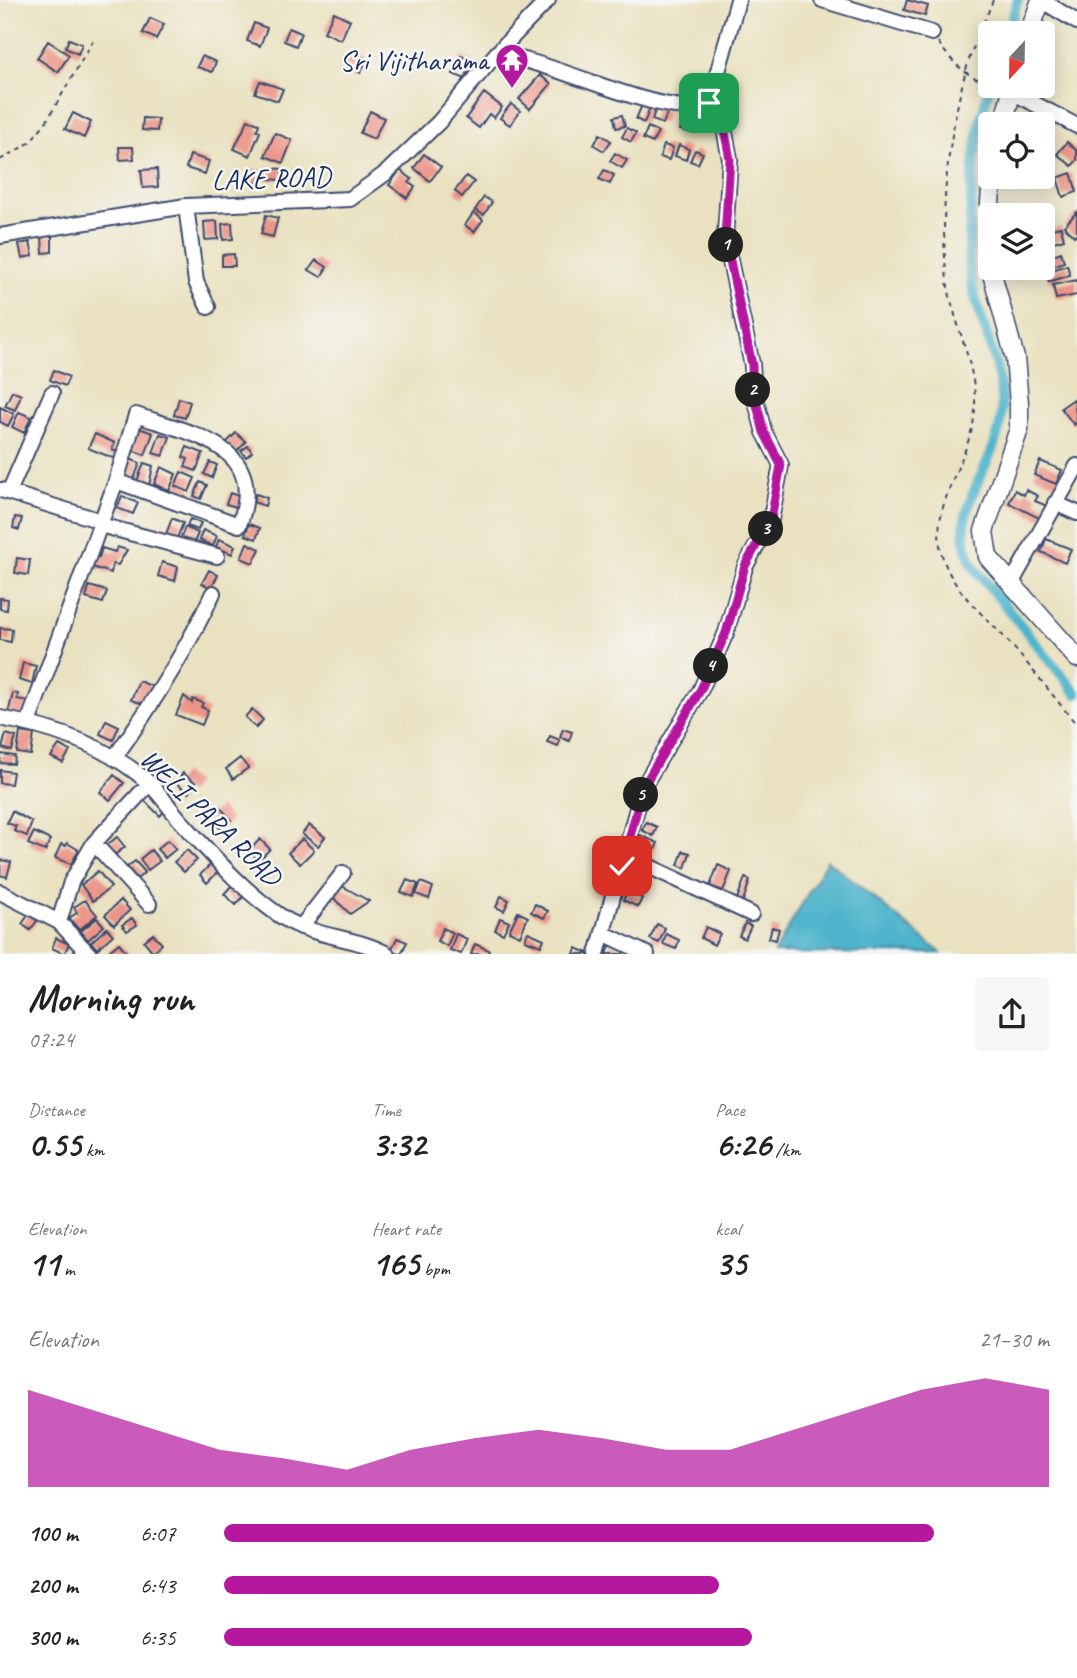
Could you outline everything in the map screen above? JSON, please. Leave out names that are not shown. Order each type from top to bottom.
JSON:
[{"type":"main road","points":[[1033,21],[1041,0]]},
{"type":"main road","points":[[991,189],[988,251],[990,270],[1015,358],[1019,429],[984,531],[988,557],[1077,658]]},
{"type":"street","name":"LAKE ROAD","points":[[0,236],[186,206],[350,199],[386,173],[439,122],[496,54],[548,0]]},
{"type":"street","points":[[496,54],[528,59],[608,87],[688,110],[708,107],[738,0]]},
{"type":"street","points":[[822,0],[932,33]]},
{"type":"street","points":[[1041,0],[1076,19]]},
{"type":"street","points":[[1028,98],[1077,126]]},
{"type":"street","points":[[597,954],[643,787],[701,689],[726,633],[745,566],[771,519],[781,465],[764,432],[753,390],[752,365],[725,237],[730,159],[724,128],[709,103]]},
{"type":"street","points":[[186,206],[196,282],[208,307]]},
{"type":"street","points":[[52,393],[4,491],[101,523],[217,556]]},
{"type":"street","points":[[28,723],[116,481],[136,415],[213,441],[228,451],[242,474],[248,495],[239,525],[116,481]]},
{"type":"street","points":[[1012,582],[1077,466]]},
{"type":"street","points":[[1055,503],[1077,513]]},
{"type":"street","points":[[114,758],[154,702],[193,638],[213,593]]},
{"type":"street","name":"WELI PARA ROAD","points":[[0,718],[68,735],[114,758],[149,784],[251,894],[301,927],[335,939],[373,946],[387,954]]},
{"type":"street","points":[[59,922],[71,883],[94,843],[149,784]]},
{"type":"street","points":[[94,843],[149,904]]},
{"type":"street","points":[[624,859],[631,858],[751,914]]},
{"type":"street","points":[[301,927],[343,873]]},
{"type":"street","points":[[0,892],[59,922],[89,954]]},
{"type":"street","points":[[603,933],[648,954]]},
{"type":"path","points":[[993,0],[965,72],[944,208],[947,280],[975,389],[975,409],[973,425],[941,512],[939,543],[946,566],[960,590],[1008,641],[1077,725]]},
{"type":"path","points":[[932,33],[951,61],[978,80]]},
{"type":"path","points":[[0,160],[29,143],[46,122],[93,41]]},
{"type":"water","points":[[827,860],[941,953],[774,953]]},
{"type":"building","points":[[907,0],[928,6],[925,16],[904,10]]},
{"type":"building","points":[[334,12],[350,20],[341,40],[324,32]]},
{"type":"building","points":[[150,18],[164,24],[156,39],[143,33]]},
{"type":"building","points":[[254,23],[267,28],[260,46],[247,41]]},
{"type":"building","points":[[289,28],[301,33],[296,46],[284,41]]},
{"type":"building","points":[[69,39],[82,44],[78,54],[65,48]]},
{"type":"building","points":[[48,41],[69,55],[58,72],[37,58]]},
{"type":"building","points":[[351,51],[367,60],[360,73],[344,64]]},
{"type":"building","points":[[202,56],[216,62],[212,72],[197,67]]},
{"type":"building","points":[[461,56],[472,61],[465,79],[453,74]]},
{"type":"building","points":[[540,75],[551,84],[530,109],[519,99]]},
{"type":"building","points":[[260,81],[283,89],[278,101],[255,93]]},
{"type":"building","points":[[484,93],[502,107],[494,118],[489,114],[479,128],[466,118]]},
{"type":"building","points":[[511,104],[520,111],[510,125],[500,118]]},
{"type":"building","points":[[642,105],[650,108],[644,123],[636,119]]},
{"type":"building","points":[[656,107],[668,111],[663,124],[652,120]]},
{"type":"building","points":[[370,111],[384,118],[374,139],[360,133]]},
{"type":"building","points":[[73,113],[91,122],[84,138],[65,129]]},
{"type":"building","points":[[622,115],[625,126],[616,128],[614,117]]},
{"type":"building","points":[[683,117],[693,119],[690,132],[680,130]]},
{"type":"building","points":[[143,118],[158,119],[157,131],[142,130]]},
{"type":"building","points":[[248,120],[259,124],[257,130],[260,132],[250,156],[234,149]]},
{"type":"building","points":[[648,127],[658,132],[653,143],[643,139]]},
{"type":"building","points":[[627,128],[636,133],[631,142],[622,137]]},
{"type":"building","points":[[275,133],[292,140],[283,163],[265,156]]},
{"type":"building","points":[[600,134],[611,141],[604,151],[594,145]]},
{"type":"building","points":[[1067,142],[1077,151],[1077,160],[1072,166],[1057,154]]},
{"type":"building","points":[[664,145],[673,148],[669,160],[660,157]]},
{"type":"building","points":[[679,145],[689,149],[686,160],[675,156]]},
{"type":"building","points":[[119,147],[133,147],[134,159],[120,160]]},
{"type":"building","points":[[695,150],[703,153],[698,164],[690,161]]},
{"type":"building","points":[[615,153],[627,160],[622,168],[610,161]]},
{"type":"building","points":[[424,154],[441,167],[430,181],[414,168]]},
{"type":"building","points":[[190,155],[209,161],[205,174],[186,168]]},
{"type":"building","points":[[268,168],[282,169],[282,180],[268,179]]},
{"type":"building","points":[[157,169],[158,187],[143,188],[141,170]]},
{"type":"building","points":[[251,169],[262,170],[261,183],[250,182]]},
{"type":"building","points":[[400,170],[412,179],[409,183],[415,187],[407,198],[389,185]]},
{"type":"building","points":[[604,170],[614,175],[610,184],[599,179]]},
{"type":"building","points":[[1071,173],[1077,192],[1063,197],[1057,178]]},
{"type":"building","points":[[466,176],[474,182],[462,197],[455,191]]},
{"type":"building","points":[[484,197],[492,202],[484,215],[475,210]]},
{"type":"building","points":[[474,212],[483,220],[474,232],[465,225]]},
{"type":"building","points":[[1077,212],[1077,233],[1074,236],[1064,226]]},
{"type":"building","points":[[266,215],[278,218],[273,237],[261,234]]},
{"type":"building","points":[[217,221],[218,239],[205,240],[204,222]]},
{"type":"building","points":[[232,223],[233,239],[223,240],[222,224]]},
{"type":"building","points":[[1061,227],[1064,239],[1055,242],[1055,228]]},
{"type":"building","points":[[42,236],[52,236],[52,252],[43,253]]},
{"type":"building","points":[[30,242],[33,256],[22,258],[19,244]]},
{"type":"building","points":[[1061,252],[1064,262],[1055,265],[1055,254]]},
{"type":"building","points":[[234,254],[235,266],[222,266],[222,255]]},
{"type":"building","points":[[316,260],[327,267],[321,277],[309,270]]},
{"type":"building","points":[[1067,265],[1070,275],[1055,280],[1055,269]]},
{"type":"building","points":[[1077,280],[1077,295],[1056,299],[1053,285]]},
{"type":"building","points":[[54,370],[69,377],[65,386],[50,380]]},
{"type":"building","points":[[12,391],[21,395],[15,410],[5,406]]},
{"type":"building","points":[[179,398],[190,402],[185,418],[174,415]]},
{"type":"building","points":[[1074,399],[1077,422],[1074,425],[1061,408]]},
{"type":"building","points":[[0,407],[14,414],[8,426],[0,422]]},
{"type":"building","points":[[19,412],[31,417],[24,433],[12,427]]},
{"type":"building","points":[[139,428],[153,433],[145,455],[131,450]]},
{"type":"building","points":[[236,433],[246,442],[235,453],[226,443]]},
{"type":"building","points":[[95,434],[115,443],[112,449],[118,452],[115,459],[88,448]]},
{"type":"building","points":[[160,434],[170,437],[163,456],[153,453]]},
{"type":"building","points":[[248,446],[252,452],[246,457],[241,451]]},
{"type":"building","points":[[187,447],[203,453],[196,471],[185,467],[188,459],[183,457]]},
{"type":"building","points":[[127,458],[140,463],[133,481],[120,476]]},
{"type":"building","points":[[1040,461],[1062,470],[1056,484],[1034,475]]},
{"type":"building","points":[[210,462],[217,465],[212,478],[204,474]]},
{"type":"building","points":[[144,463],[153,466],[149,486],[137,481]]},
{"type":"building","points":[[161,467],[176,474],[169,491],[154,484]]},
{"type":"building","points":[[181,472],[195,478],[189,492],[175,486]]},
{"type":"building","points":[[200,482],[207,485],[201,499],[194,496]]},
{"type":"building","points":[[1015,490],[1024,495],[1026,490],[1038,496],[1035,501],[1047,506],[1041,519],[1009,503]]},
{"type":"building","points":[[230,493],[243,498],[240,508],[226,504]]},
{"type":"building","points":[[256,494],[267,498],[265,506],[253,502]]},
{"type":"building","points":[[122,496],[138,503],[133,514],[117,508]]},
{"type":"building","points":[[15,517],[22,518],[19,530],[13,528]]},
{"type":"building","points":[[172,518],[183,523],[176,541],[165,537]]},
{"type":"building","points":[[190,519],[201,523],[198,530],[187,526]]},
{"type":"building","points":[[249,524],[260,528],[256,539],[245,535]]},
{"type":"building","points":[[185,527],[198,533],[193,545],[180,540]]},
{"type":"building","points":[[203,530],[217,536],[213,546],[199,540]]},
{"type":"building","points":[[219,539],[235,546],[232,554],[216,547]]},
{"type":"building","points":[[1046,539],[1071,549],[1065,563],[1041,552]]},
{"type":"building","points":[[247,543],[260,549],[253,563],[241,558]]},
{"type":"building","points":[[117,547],[127,550],[118,565],[113,564],[111,573],[89,566],[93,555],[99,557],[102,548],[115,552]]},
{"type":"building","points":[[17,558],[30,560],[28,575],[15,573]]},
{"type":"building","points":[[162,562],[178,567],[175,581],[158,576]]},
{"type":"building","points":[[209,570],[218,575],[211,588],[202,583]]},
{"type":"building","points":[[89,586],[107,591],[103,603],[86,598]]},
{"type":"building","points":[[0,598],[8,599],[7,610],[0,609]]},
{"type":"building","points":[[0,628],[12,629],[11,642],[0,640]]},
{"type":"building","points":[[23,663],[36,666],[32,684],[19,680]]},
{"type":"building","points":[[139,681],[156,688],[149,706],[131,700]]},
{"type":"building","points":[[13,693],[18,694],[17,699],[28,701],[24,717],[8,714]]},
{"type":"building","points":[[184,696],[192,703],[193,699],[203,703],[201,707],[208,710],[202,725],[176,715]]},
{"type":"building","points":[[252,709],[263,720],[256,728],[245,717]]},
{"type":"building","points":[[106,720],[119,726],[113,740],[100,734]]},
{"type":"building","points":[[563,729],[572,732],[569,741],[560,737]]},
{"type":"building","points":[[20,732],[34,734],[31,755],[17,753]]},
{"type":"building","points":[[6,734],[16,737],[12,751],[2,748]]},
{"type":"building","points":[[550,736],[560,740],[558,746],[547,742]]},
{"type":"building","points":[[59,745],[70,751],[63,763],[51,757]]},
{"type":"building","points":[[1,754],[15,756],[14,764],[0,763]]},
{"type":"building","points":[[240,758],[248,768],[233,779],[226,769]]},
{"type":"building","points":[[0,770],[13,772],[11,784],[0,783]]},
{"type":"building","points":[[183,773],[196,783],[189,793],[176,783]]},
{"type":"building","points":[[114,775],[124,783],[110,800],[100,792]]},
{"type":"building","points":[[150,793],[166,809],[160,816],[144,800]]},
{"type":"building","points":[[220,807],[231,820],[221,829],[209,816]]},
{"type":"building","points":[[12,811],[32,822],[27,836],[14,831],[16,826],[7,823]]},
{"type":"building","points":[[646,822],[657,827],[653,836],[642,830]]},
{"type":"building","points":[[309,825],[325,837],[318,846],[302,834]]},
{"type":"building","points":[[34,832],[50,840],[45,851],[28,844]]},
{"type":"building","points":[[640,835],[658,843],[654,852],[636,844]]},
{"type":"building","points":[[117,837],[125,847],[113,856],[106,846]]},
{"type":"building","points":[[260,839],[270,849],[259,860],[249,851]]},
{"type":"building","points":[[302,839],[314,850],[300,864],[288,853]]},
{"type":"building","points":[[168,840],[176,849],[165,858],[157,849]]},
{"type":"building","points":[[67,843],[79,850],[71,864],[55,858],[61,844],[66,846]]},
{"type":"building","points":[[635,846],[652,854],[649,862],[631,854]]},
{"type":"building","points":[[151,850],[160,861],[148,870],[140,859]]},
{"type":"building","points":[[187,850],[197,860],[184,872],[174,862]]},
{"type":"building","points":[[683,851],[690,853],[685,868],[678,865]]},
{"type":"building","points":[[1,860],[11,862],[7,877],[0,875]]},
{"type":"building","points":[[135,861],[145,872],[137,879],[127,867]]},
{"type":"building","points":[[212,863],[219,871],[207,883],[200,875]]},
{"type":"building","points":[[718,865],[731,871],[723,891],[710,886]]},
{"type":"building","points":[[637,868],[650,873],[647,881],[634,876]]},
{"type":"building","points":[[98,871],[111,887],[93,901],[81,885]]},
{"type":"building","points":[[745,878],[750,880],[743,901],[737,899]]},
{"type":"building","points":[[407,880],[418,884],[413,897],[401,892]]},
{"type":"building","points":[[421,882],[433,887],[429,899],[416,894]]},
{"type":"building","points":[[233,884],[245,895],[236,905],[224,894]]},
{"type":"building","points":[[342,886],[369,901],[350,914],[332,896]]},
{"type":"building","points":[[627,892],[642,898],[638,907],[623,900]]},
{"type":"building","points":[[501,896],[509,900],[504,911],[496,907]]},
{"type":"building","points":[[85,900],[97,915],[79,930],[69,918],[77,913],[74,907]]},
{"type":"building","points":[[121,900],[130,910],[114,925],[105,915]]},
{"type":"building","points":[[535,904],[548,911],[544,918],[531,912]]},
{"type":"building","points":[[518,912],[528,917],[520,936],[509,931]]},
{"type":"building","points":[[29,914],[37,921],[30,930],[22,924]]},
{"type":"building","points":[[97,918],[104,926],[88,940],[81,931]]},
{"type":"building","points":[[132,918],[137,925],[127,931],[122,925]]},
{"type":"building","points":[[500,918],[509,922],[503,934],[495,930]]},
{"type":"building","points":[[745,923],[751,926],[745,939],[739,936]]},
{"type":"building","points":[[657,924],[665,928],[659,943],[650,939]]},
{"type":"building","points":[[706,927],[720,934],[714,945],[701,938]]},
{"type":"building","points":[[772,927],[779,929],[776,940],[769,938]]},
{"type":"building","points":[[107,928],[113,935],[97,949],[91,942]]},
{"type":"building","points":[[443,928],[453,933],[447,946],[437,941]]},
{"type":"building","points":[[528,932],[544,939],[541,946],[525,940]]},
{"type":"building","points":[[153,934],[162,944],[153,952],[144,941]]},
{"type":"building","points":[[456,934],[467,939],[461,954],[450,950]]},
{"type":"building","points":[[666,934],[679,940],[676,949],[663,944]]},
{"type":"building","points":[[56,938],[69,944],[64,954],[52,948]]},
{"type":"building","points":[[397,938],[407,942],[401,954],[391,950]]},
{"type":"building","points":[[119,943],[128,954],[108,952]]},
{"type":"building","points":[[611,943],[625,949],[623,954],[607,954]]},
{"type":"building","points":[[475,944],[489,950],[488,954],[471,954]]},
{"type":"building","points":[[576,948],[591,954],[574,954]]},
{"type":"waterway","points":[[1011,21],[1018,0]]},
{"type":"waterway","points":[[986,98],[976,152],[968,262],[972,287],[1000,385],[1000,424],[966,513],[964,531],[967,550],[975,569],[1077,694]]},
{"type":"place","name":"Sri Vijitharama","points":[[512,90]]},
{"type":"route","points":[[622,866],[643,787],[701,689],[726,633],[745,566],[771,519],[781,465],[764,432],[753,390],[752,365],[725,237],[730,159],[724,128],[709,103]]}]
